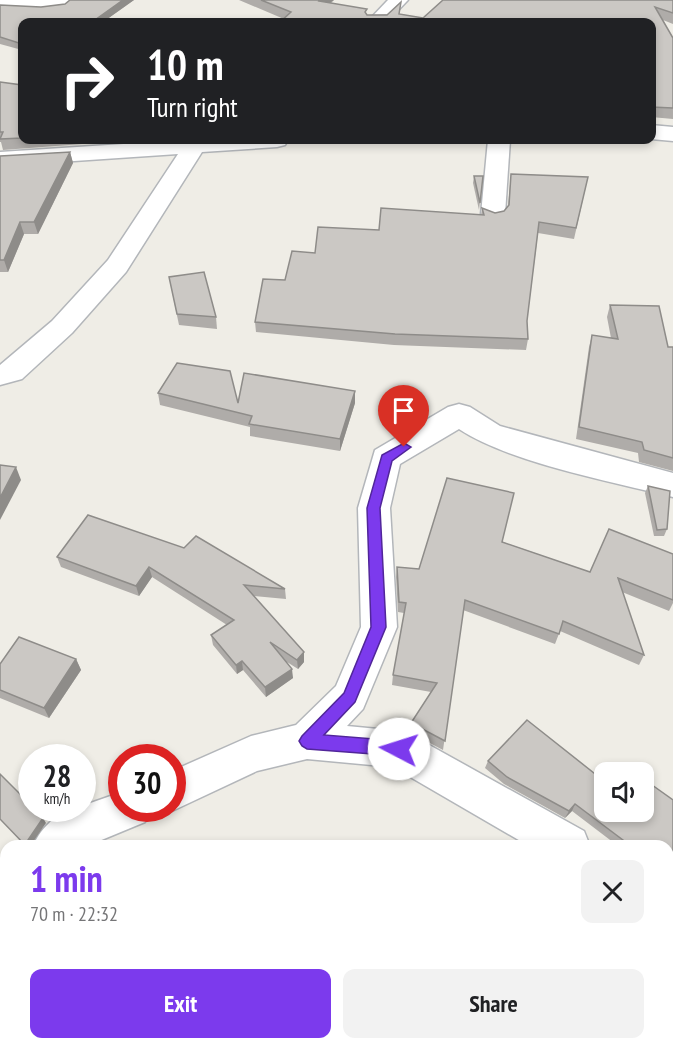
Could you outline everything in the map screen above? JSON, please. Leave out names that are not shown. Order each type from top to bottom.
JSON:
[{"type":"street","points":[[0,4],[34,8],[57,5],[71,0]]},
{"type":"street","points":[[380,18],[399,0]]},
{"type":"street","points":[[656,132],[673,134]]},
{"type":"street","points":[[0,159],[227,144]]},
{"type":"street","points":[[493,214],[499,144]]},
{"type":"street","points":[[0,375],[12,372],[62,327],[117,266],[194,147]]},
{"type":"street","points":[[307,741],[350,698],[379,627],[374,508],[386,458],[459,415],[489,434],[546,452],[673,485]]},
{"type":"street","points":[[186,785],[251,754],[307,741],[399,749],[558,840]]},
{"type":"street","points":[[62,840],[79,827],[108,816]]},
{"type":"building","points":[[70,0],[123,0],[98,18],[18,18],[18,43],[0,37],[0,5],[41,7],[65,4]]},
{"type":"building","points":[[261,0],[320,0],[367,9],[365,12],[367,15],[387,15],[401,2],[399,14],[423,18],[284,18],[291,12]]},
{"type":"building","points":[[443,0],[673,0],[673,13],[655,7],[673,38],[673,108],[656,107],[656,18],[423,18]]},
{"type":"building","points":[[0,82],[18,84],[18,138],[0,139],[3,132],[0,132]]},
{"type":"building","points":[[70,152],[34,222],[20,222],[4,260],[0,260],[0,156]]},
{"type":"building","points":[[511,174],[588,177],[576,228],[539,222],[527,321],[528,339],[395,334],[255,322],[263,279],[285,280],[292,251],[315,253],[318,227],[379,230],[381,208],[484,215],[482,208],[495,213],[504,211],[509,205]]},
{"type":"building","points":[[474,176],[483,176],[480,203]]},
{"type":"building","points":[[204,272],[216,317],[177,314],[169,277]]},
{"type":"building","points":[[610,305],[659,306],[668,347],[673,347],[673,458],[644,450],[642,442],[579,427],[592,335],[618,339]]},
{"type":"building","points":[[177,363],[230,371],[238,403],[244,373],[355,391],[340,439],[249,424],[252,416],[158,393]]},
{"type":"building","points":[[0,465],[16,467],[0,498]]},
{"type":"building","points":[[447,478],[514,493],[502,542],[590,572],[609,529],[673,554],[673,600],[618,578],[644,655],[563,621],[559,634],[465,600],[445,741],[411,723],[437,683],[393,675],[406,603],[399,602],[397,567],[419,569]]},
{"type":"building","points":[[648,486],[670,491],[667,529],[657,530]]},
{"type":"building","points":[[88,515],[184,548],[196,536],[285,589],[244,585],[304,652],[297,660],[270,642],[292,669],[265,687],[242,661],[236,665],[211,635],[234,620],[149,567],[136,586],[57,557]]},
{"type":"building","points":[[19,637],[76,659],[44,708],[0,690],[0,664]]},
{"type":"building","points":[[527,720],[594,773],[594,818],[575,804],[569,811],[507,777],[488,761]]},
{"type":"building","points":[[0,774],[18,792],[18,822],[40,822],[28,840],[20,840],[0,819]]},
{"type":"building","points":[[654,786],[673,800],[673,840],[623,840],[599,822],[654,822]]},
{"type":"route","points":[[399,749],[307,741],[350,698],[379,627],[374,508],[386,458],[404,447]]}]
